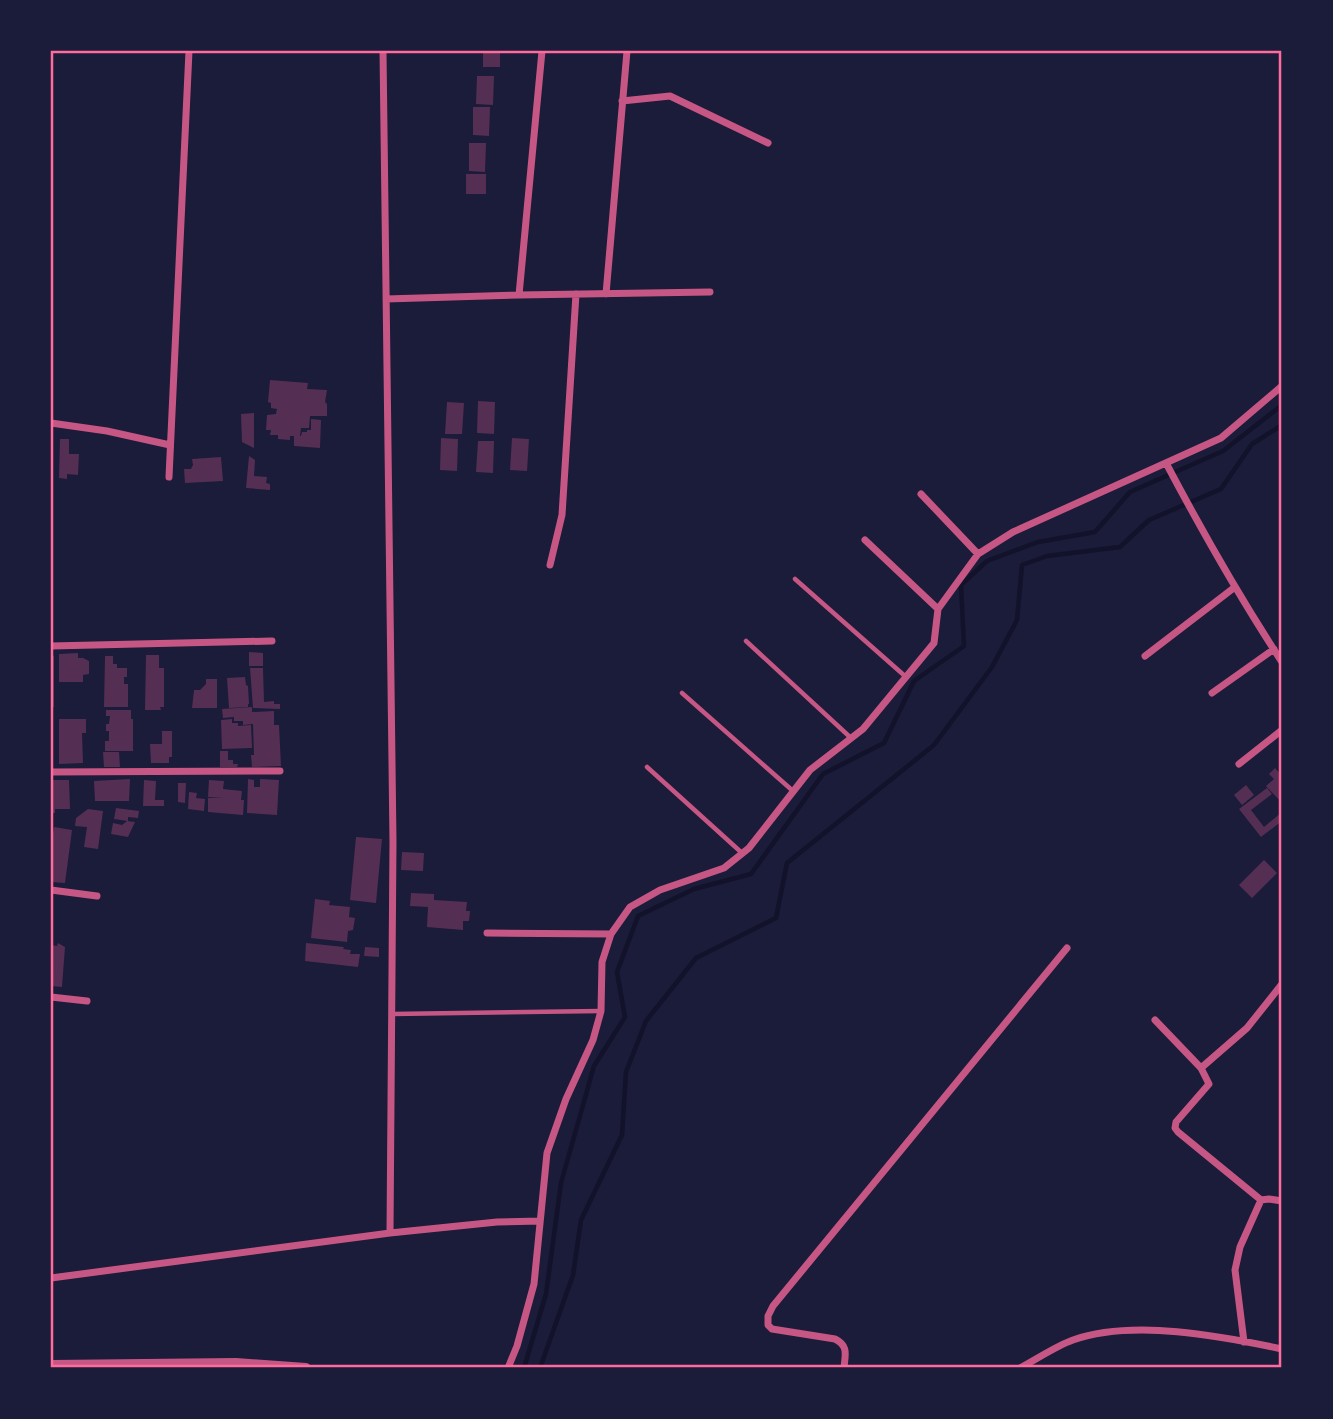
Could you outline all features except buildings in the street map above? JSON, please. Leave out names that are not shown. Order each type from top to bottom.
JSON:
[{"type":"street","points":[[169,477],[189,51]]},
{"type":"street","points":[[383,51],[394,842],[390,1233]]},
{"type":"street","points":[[519,295],[542,51]]},
{"type":"street","points":[[606,294],[627,51]]},
{"type":"street","points":[[622,101],[670,96],[768,143]]},
{"type":"street","points":[[386,299],[710,292]]},
{"type":"street","points":[[550,565],[562,515],[576,294]]},
{"type":"street","points":[[508,1368],[534,1284],[547,1153],[566,1099],[593,1040],[601,1011],[602,962],[611,934],[630,907],[660,890],[724,868],[749,848],[810,770],[863,729],[934,643],[939,609],[978,554],[1013,532],[1221,438],[1282,386]]},
{"type":"street","points":[[51,423],[107,431],[170,445]]},
{"type":"street","points":[[1166,463],[1235,587],[1282,662]]},
{"type":"street","points":[[921,494],[978,554]]},
{"type":"street","points":[[865,541],[939,609]]},
{"type":"street","points":[[1145,656],[1235,587]]},
{"type":"street","points":[[51,646],[272,641]]},
{"type":"street","points":[[1212,693],[1274,649]]},
{"type":"street","points":[[1239,764],[1282,730]]},
{"type":"street","points":[[51,772],[280,771]]},
{"type":"street","points":[[51,890],[97,896]]},
{"type":"street","points":[[487,933],[611,934]]},
{"type":"street","points":[[844,1368],[845,1349],[839,1341],[772,1329],[768,1325],[768,1316],[773,1306],[1067,948]]},
{"type":"street","points":[[1201,1068],[1247,1028],[1282,984]]},
{"type":"street","points":[[51,997],[87,1000]]},
{"type":"street","points":[[1155,1020],[1201,1068],[1208,1081],[1208,1086],[1176,1122],[1175,1128],[1261,1200],[1282,1201]]},
{"type":"street","points":[[1244,1342],[1235,1270],[1240,1247],[1261,1200]]},
{"type":"street","points":[[51,1278],[390,1233],[497,1222],[540,1222]]},
{"type":"street","points":[[1020,1368],[1072,1340],[1124,1330],[1206,1334],[1282,1349]]},
{"type":"street","points":[[51,1365],[236,1363],[306,1368]]},
{"type":"lane","points":[[795,579],[906,677]]},
{"type":"lane","points":[[746,641],[851,738]]},
{"type":"lane","points":[[682,693],[793,791]]},
{"type":"lane","points":[[646,767],[742,853]]},
{"type":"lane","points":[[392,1014],[601,1011]]},
{"type":"waterway","points":[[524,1368],[546,1294],[561,1183],[594,1066],[625,1017],[617,972],[638,916],[694,889],[751,874],[823,774],[884,743],[914,681],[964,646],[961,585],[987,561],[1038,542],[1095,532],[1130,492],[1223,451],[1282,405]]},
{"type":"waterway","points":[[540,1368],[573,1275],[581,1220],[622,1135],[626,1072],[646,1021],[696,958],[776,918],[787,863],[934,745],[992,667],[1017,620],[1022,565],[1047,556],[1120,547],[1149,520],[1221,489],[1252,444],[1282,425]]}]
